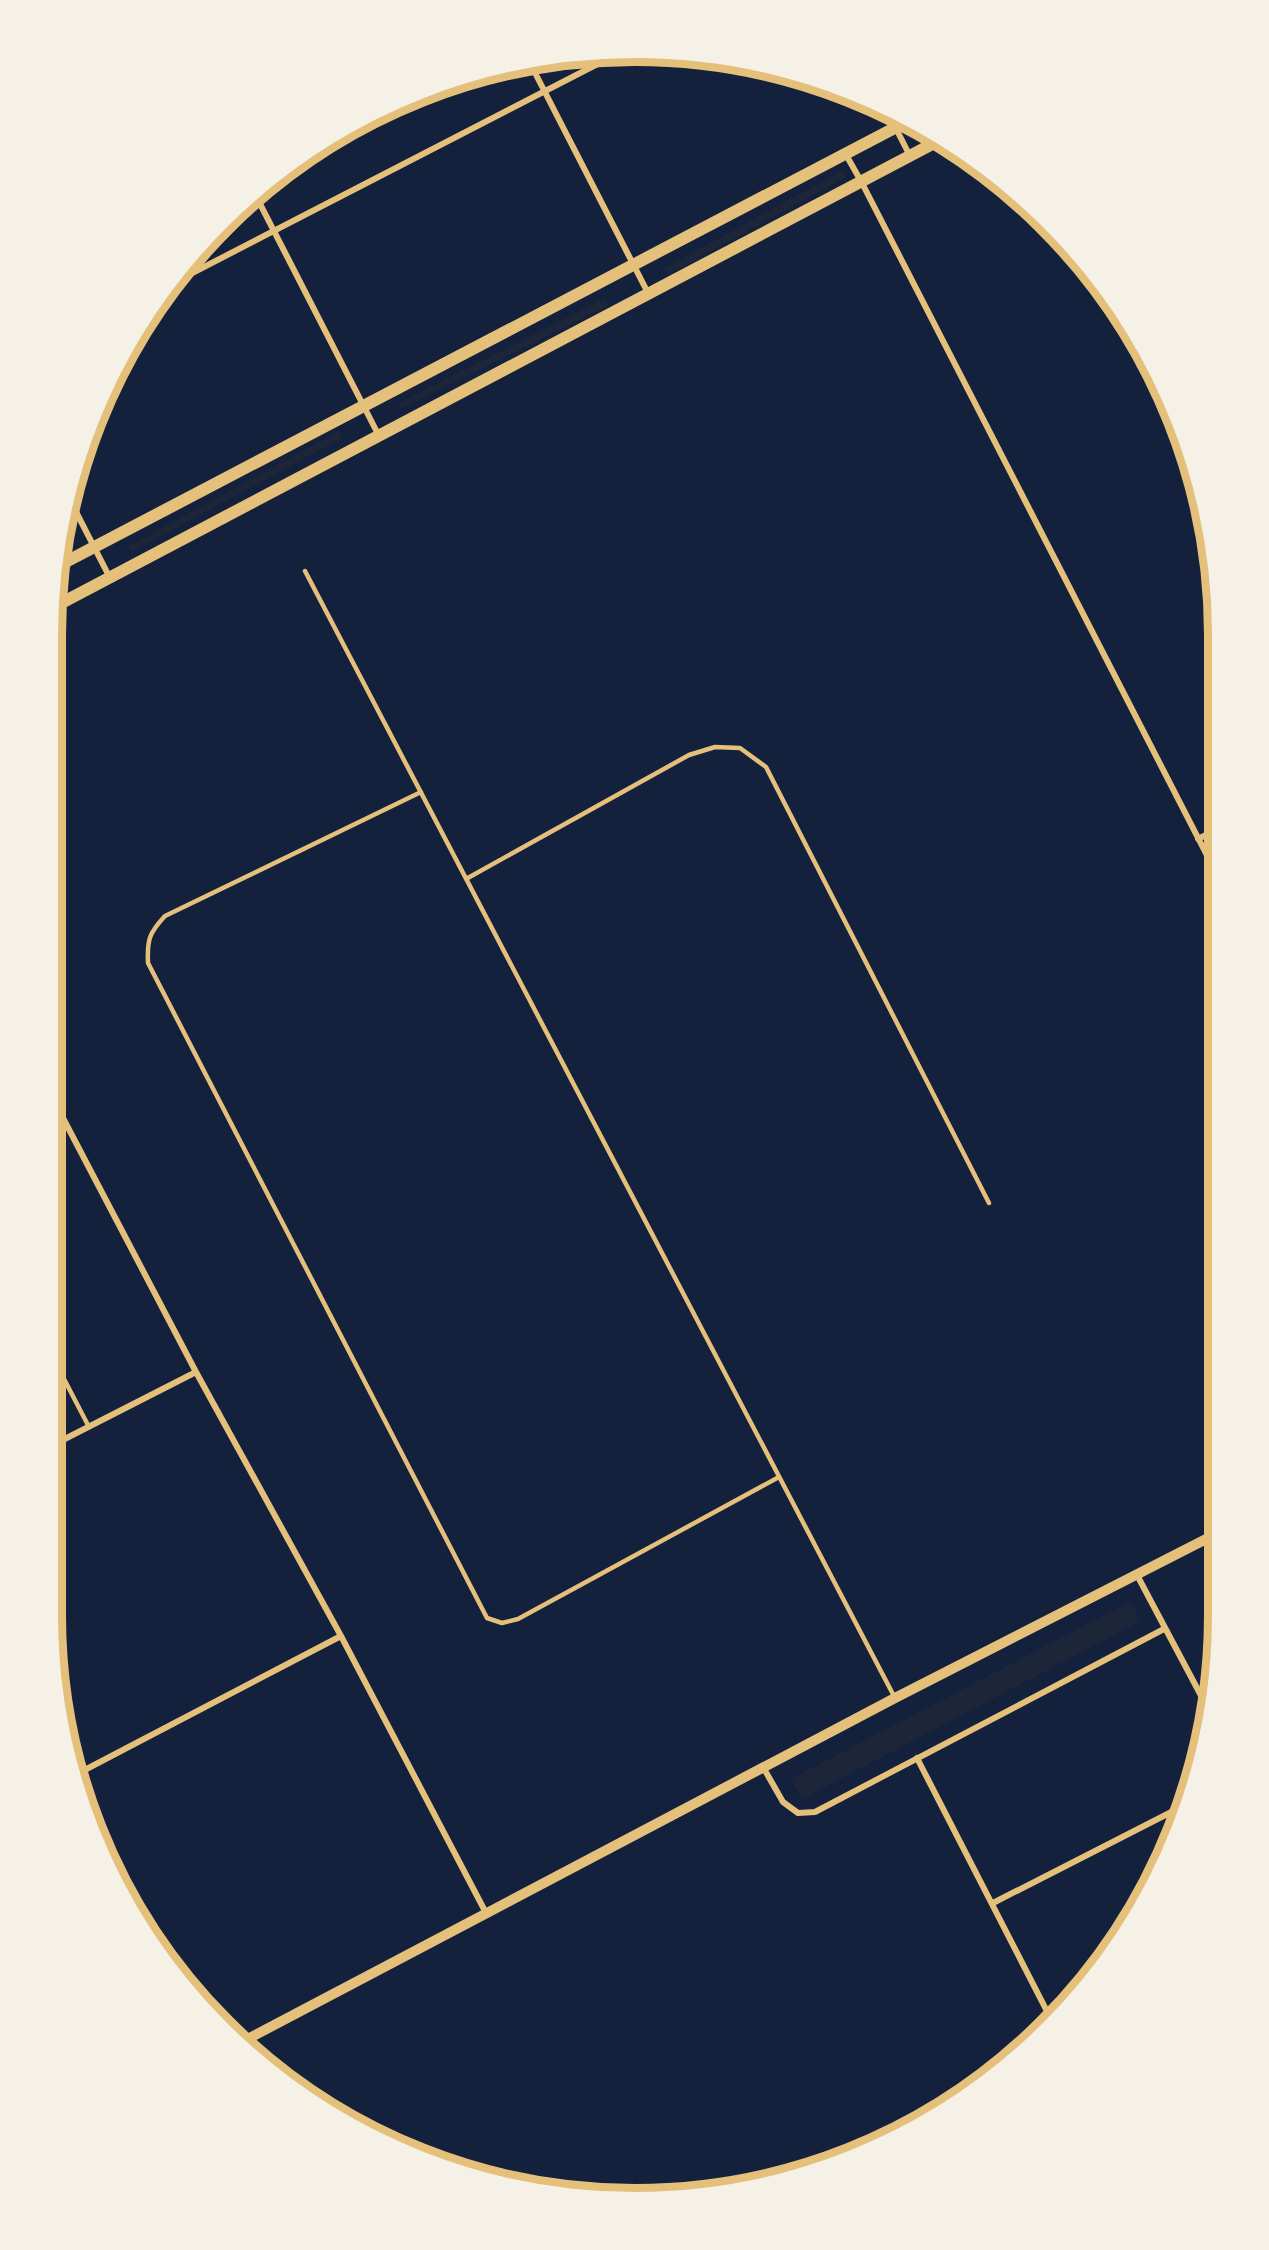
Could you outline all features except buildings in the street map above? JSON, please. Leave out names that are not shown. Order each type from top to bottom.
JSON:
[{"type":"main road","points":[[66,562],[898,126]]},
{"type":"main road","points":[[63,602],[650,295],[931,145]]},
{"type":"street","points":[[190,274],[600,63]]},
{"type":"street","points":[[534,71],[650,295]]},
{"type":"street","points":[[893,124],[910,156]]},
{"type":"street","points":[[844,153],[862,183],[1208,858]]},
{"type":"street","points":[[259,202],[380,436]]},
{"type":"street","points":[[76,511],[110,578]]},
{"type":"street","points":[[1198,839],[1208,834]]},
{"type":"street","points":[[62,1116],[196,1372],[341,1636],[486,1913]]},
{"type":"street","points":[[62,1440],[196,1372]]},
{"type":"street","points":[[249,2038],[895,1698],[1208,1538]]},
{"type":"street","points":[[1137,1575],[1202,1697]]},
{"type":"street","points":[[763,1767],[783,1802],[798,1813],[815,1812],[1164,1629]]},
{"type":"street","points":[[83,1771],[341,1636]]},
{"type":"street","points":[[916,1758],[1048,2012]]},
{"type":"street","points":[[993,1903],[1173,1811]]},
{"type":"lane","points":[[305,571],[895,1698]]},
{"type":"lane","points":[[466,879],[689,755],[715,747],[740,748],[766,767],[989,1203]]},
{"type":"lane","points":[[421,792],[165,916],[154,928],[147,942],[148,963],[481,1607],[487,1618],[502,1623],[518,1619],[779,1477]]},
{"type":"lane","points":[[62,1375],[89,1426]]},
{"type":"shaded area","points":[[842,171],[846,177],[668,275],[664,268]]},
{"type":"shaded area","points":[[605,298],[609,305],[401,409],[398,403]]},
{"type":"shaded area","points":[[339,431],[342,438],[132,552],[129,546]]},
{"type":"shaded area","points":[[1131,1601],[1141,1621],[802,1799],[791,1779]]}]
